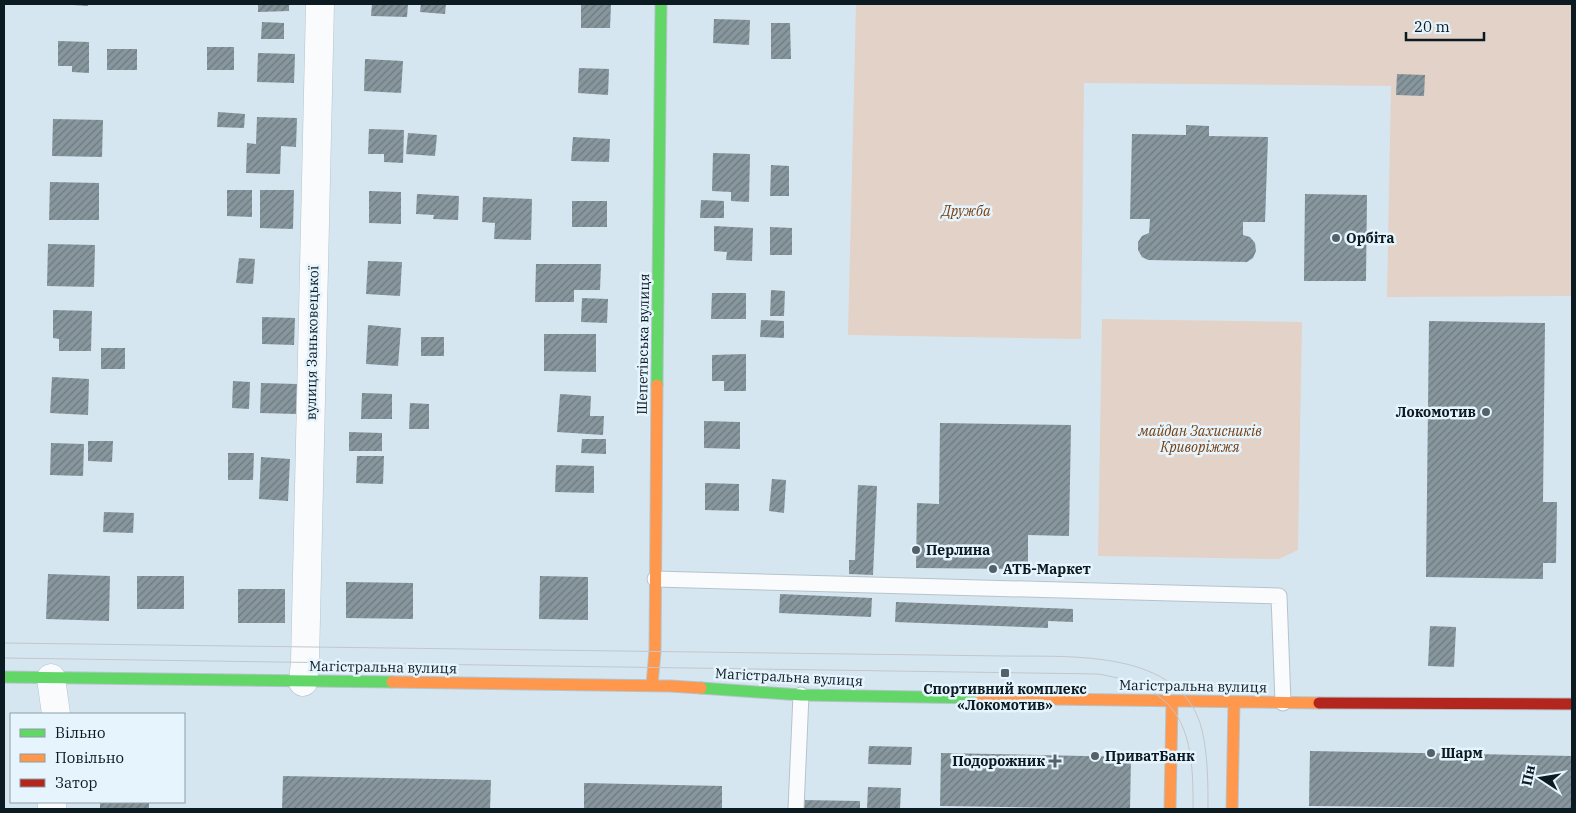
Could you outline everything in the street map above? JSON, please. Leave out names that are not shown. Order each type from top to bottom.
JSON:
[{"type":"main road","name":"Шепетівська вулиця","points":[[652,685],[654,667],[661,4]]},
{"type":"main road","name":"Магістральна вулиця","points":[[4,677],[652,685],[801,695],[1172,702],[1572,704]]},
{"type":"main road","points":[[1170,809],[1172,702]]},
{"type":"main road","points":[[1232,809],[1234,702]]},
{"type":"street","name":"вулиця Заньковецької","points":[[303,682],[320,4]]},
{"type":"street","points":[[51,678],[56,713]]},
{"type":"lane","points":[[655,579],[1279,596],[1283,703]]},
{"type":"lane","points":[[796,809],[801,695]]},
{"type":"green space","name":"Дружба","points":[[856,4],[1572,4],[1572,296],[1387,297],[1391,86],[1084,83],[1081,339],[848,335]]},
{"type":"green space","name":"майдан Захисників Криворіжжя","points":[[1102,319],[1302,322],[1298,550],[1279,559],[1098,556]]},
{"type":"building","points":[[88,4],[88,6],[73,5]]},
{"type":"building","points":[[258,4],[289,4],[289,11],[258,12]]},
{"type":"building","points":[[372,4],[408,4],[407,17],[371,16]]},
{"type":"building","points":[[421,4],[446,4],[445,14],[420,12]]},
{"type":"building","points":[[581,5],[611,5],[610,28],[581,28]]},
{"type":"building","points":[[714,19],[750,20],[749,45],[713,43]]},
{"type":"building","points":[[262,22],[284,23],[284,39],[261,39]]},
{"type":"building","points":[[771,23],[790,23],[791,59],[771,59]]},
{"type":"building","points":[[58,41],[89,42],[89,73],[72,72],[72,66],[58,66]]},
{"type":"building","points":[[207,47],[234,47],[234,70],[207,70]]},
{"type":"building","points":[[107,49],[137,49],[137,70],[107,70]]},
{"type":"building","points":[[258,53],[295,54],[294,83],[257,82]]},
{"type":"building","points":[[365,59],[403,61],[401,93],[364,91]]},
{"type":"building","points":[[579,68],[609,69],[608,95],[578,93]]},
{"type":"building","points":[[1397,74],[1425,75],[1424,96],[1396,95]]},
{"type":"building","points":[[218,112],[245,114],[244,128],[217,127]]},
{"type":"building","points":[[257,117],[297,118],[296,147],[281,146],[280,174],[246,173],[247,143],[256,144]]},
{"type":"building","points":[[53,119],[103,120],[102,157],[52,156]]},
{"type":"building","points":[[1186,125],[1209,126],[1209,136],[1268,137],[1265,222],[1243,222],[1243,235],[1250,237],[1255,243],[1256,251],[1253,258],[1247,262],[1148,260],[1142,257],[1138,250],[1138,242],[1142,236],[1149,233],[1150,219],[1130,219],[1132,134],[1186,135]]},
{"type":"building","points":[[369,129],[404,130],[403,163],[384,162],[384,154],[368,154]]},
{"type":"building","points":[[408,133],[437,135],[435,156],[406,154]]},
{"type":"building","points":[[573,137],[610,139],[609,162],[571,161]]},
{"type":"building","points":[[713,153],[750,154],[749,202],[731,201],[731,192],[712,191]]},
{"type":"building","points":[[771,165],[789,166],[789,196],[770,196]]},
{"type":"building","points":[[50,182],[99,183],[99,220],[49,220]]},
{"type":"building","points":[[227,190],[252,190],[252,217],[227,216]]},
{"type":"building","points":[[260,190],[294,190],[293,229],[260,228]]},
{"type":"building","points":[[369,191],[401,192],[401,224],[369,223]]},
{"type":"building","points":[[417,194],[459,196],[458,220],[433,219],[434,215],[416,214]]},
{"type":"building","name":"Орбіта","points":[[1305,194],[1367,195],[1366,281],[1304,281]]},
{"type":"building","points":[[483,197],[532,199],[531,240],[494,239],[495,223],[482,222]]},
{"type":"building","points":[[701,200],[724,201],[724,218],[700,218]]},
{"type":"building","points":[[572,201],[607,201],[607,227],[572,227]]},
{"type":"building","points":[[714,226],[753,228],[752,261],[726,260],[727,252],[714,251]]},
{"type":"building","points":[[770,227],[792,228],[792,255],[770,255]]},
{"type":"building","points":[[48,244],[95,245],[94,287],[47,286]]},
{"type":"building","points":[[239,258],[255,259],[253,284],[236,283]]},
{"type":"building","points":[[368,261],[402,262],[400,296],[366,294]]},
{"type":"building","points":[[536,264],[601,264],[600,290],[574,290],[574,302],[535,302]]},
{"type":"building","points":[[771,290],[785,291],[784,316],[770,316]]},
{"type":"building","points":[[712,293],[746,293],[746,319],[711,319]]},
{"type":"building","points":[[582,298],[608,299],[607,323],[581,322]]},
{"type":"building","points":[[53,310],[92,311],[91,351],[59,351],[59,339],[53,338]]},
{"type":"building","points":[[262,317],[295,318],[294,345],[262,344]]},
{"type":"building","points":[[761,320],[784,321],[784,338],[760,337]]},
{"type":"building","name":"Локомотив","points":[[1429,321],[1545,323],[1543,502],[1557,502],[1556,563],[1543,563],[1543,579],[1426,577]]},
{"type":"building","points":[[368,325],[401,328],[398,366],[366,364]]},
{"type":"building","points":[[544,334],[596,334],[596,372],[544,371]]},
{"type":"building","points":[[421,337],[444,337],[444,356],[421,356]]},
{"type":"building","points":[[101,348],[125,348],[125,369],[101,369]]},
{"type":"building","points":[[746,354],[746,391],[724,391],[724,381],[712,381],[712,355]]},
{"type":"building","points":[[52,377],[89,379],[88,415],[50,413]]},
{"type":"building","points":[[233,381],[250,382],[249,409],[232,408]]},
{"type":"building","points":[[261,383],[297,384],[296,414],[260,413]]},
{"type":"building","points":[[362,393],[392,394],[392,419],[361,419]]},
{"type":"building","points":[[560,394],[591,396],[590,416],[604,416],[603,435],[557,432]]},
{"type":"building","points":[[410,403],[429,404],[429,429],[409,429]]},
{"type":"building","points":[[704,421],[740,422],[740,449],[704,448]]},
{"type":"building","points":[[940,423],[1071,425],[1069,536],[1028,535],[1028,569],[916,568],[917,503],[939,504]]},
{"type":"building","points":[[349,432],[382,433],[382,451],[349,451]]},
{"type":"building","points":[[582,439],[606,439],[606,454],[581,453]]},
{"type":"building","points":[[88,441],[113,441],[112,462],[88,461]]},
{"type":"building","points":[[51,443],[84,444],[83,476],[50,475]]},
{"type":"building","points":[[228,453],[254,453],[253,480],[228,480]]},
{"type":"building","points":[[357,456],[384,456],[383,484],[356,483]]},
{"type":"building","points":[[261,457],[290,459],[288,501],[259,499]]},
{"type":"building","points":[[556,465],[594,466],[594,493],[555,492]]},
{"type":"building","points":[[772,479],[786,480],[784,513],[769,511]]},
{"type":"building","points":[[705,483],[739,484],[739,511],[705,510]]},
{"type":"building","points":[[858,485],[877,486],[873,575],[849,574],[849,560],[855,560]]},
{"type":"building","points":[[104,512],[134,513],[133,533],[103,532]]},
{"type":"building","points":[[48,574],[110,576],[109,621],[46,619]]},
{"type":"building","points":[[137,576],[184,576],[184,609],[137,609]]},
{"type":"building","points":[[540,576],[588,577],[588,620],[539,619]]},
{"type":"building","points":[[346,582],[413,583],[413,619],[346,618]]},
{"type":"building","points":[[238,589],[285,589],[285,623],[238,623]]},
{"type":"building","points":[[780,594],[872,598],[871,617],[779,613]]},
{"type":"building","points":[[896,602],[1073,609],[1073,622],[1048,621],[1048,628],[895,622]]},
{"type":"building","points":[[1430,626],[1456,627],[1454,667],[1428,666]]},
{"type":"building","points":[[869,746],[912,747],[911,765],[868,764]]},
{"type":"building","points":[[1310,751],[1572,756],[1572,809],[1309,806]]},
{"type":"building","points":[[941,753],[1131,757],[1130,809],[940,806]]},
{"type":"building","points":[[283,776],[491,780],[490,809],[282,809]]},
{"type":"building","points":[[584,783],[722,786],[722,809],[584,809]]},
{"type":"building","points":[[868,787],[901,788],[900,809],[867,809]]},
{"type":"building","points":[[802,800],[860,801],[860,809],[801,809]]},
{"type":"building","points":[[100,803],[149,803],[149,809],[100,809]]},
{"type":"tram line","points":[[4,643],[1060,656],[1090,658],[1120,663],[1148,671],[1172,684],[1190,703],[1202,730],[1204,740],[1208,809]]},
{"type":"tram line","points":[[4,658],[1098,674],[1127,681],[1149,690],[1166,702],[1178,717],[1186,735],[1191,757],[1193,809]]},
{"type":"traffic: fast","points":[[657,385],[661,4]]},
{"type":"traffic: fast","points":[[4,677],[392,682]]},
{"type":"traffic: fast","points":[[701,688],[801,695],[981,698]]},
{"type":"traffic: slow","points":[[652,685],[655,651],[657,385]]},
{"type":"traffic: slow","points":[[392,682],[701,688]]},
{"type":"traffic: slow","points":[[981,698],[1319,703]]},
{"type":"traffic: slow","points":[[1170,809],[1172,702]]},
{"type":"traffic: slow","points":[[1232,809],[1234,702]]},
{"type":"traffic: jam","points":[[1319,703],[1572,704]]},
{"type":"place","name":"Орбіта","points":[[1336,238]]},
{"type":"place","name":"Локомотив","points":[[1486,412]]},
{"type":"place","name":"Перлина","points":[[916,550]]},
{"type":"place","name":"АТБ-Маркет","points":[[993,569]]},
{"type":"place","name":"Спортивний комплекс «Локомотив»","points":[[1005,673]]},
{"type":"place","name":"Шарм","points":[[1431,753]]},
{"type":"place","name":"ПриватБанк","points":[[1095,756]]},
{"type":"place","name":"Подорожник","points":[[1055,761]]}]
